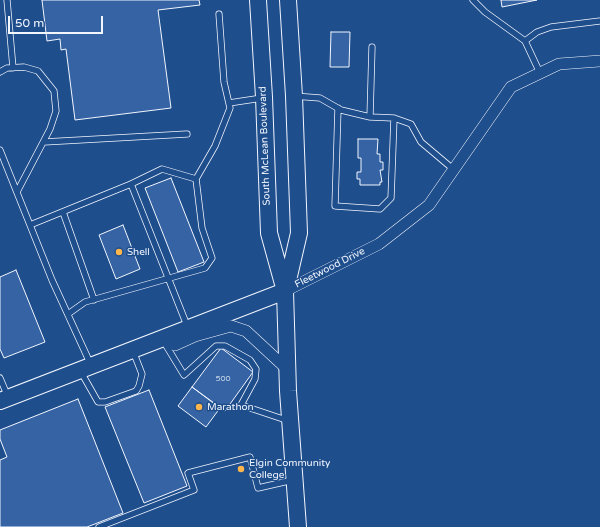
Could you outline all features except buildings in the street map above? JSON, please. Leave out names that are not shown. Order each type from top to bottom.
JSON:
[{"type":"main road","name":"South McLean Boulevard","points":[[258,0],[264,97],[269,234],[285,291],[290,421],[298,527]]},
{"type":"main road","name":"South McLean Boulevard","points":[[285,291],[299,233],[294,96],[288,0]]},
{"type":"main road","name":"Fleetwood Drive","points":[[4,399],[285,291]]},
{"type":"street","name":"Fleetwood Drive","points":[[285,291],[379,244],[429,205],[510,86],[559,64],[600,61]]},
{"type":"street","points":[[161,338],[175,344],[195,336],[232,326],[246,332],[288,369]]},
{"type":"lane","points":[[7,0],[13,68]]},
{"type":"lane","points":[[473,0],[485,12],[525,41],[540,73]]},
{"type":"lane","points":[[68,314],[85,302],[126,292],[205,268],[212,258],[202,228],[196,179],[215,146],[230,108],[224,82],[219,14]]},
{"type":"lane","points":[[525,41],[537,32],[551,26],[600,21]]},
{"type":"lane","points":[[370,117],[372,46]]},
{"type":"lane","points":[[0,72],[7,68],[24,66],[38,71],[54,91],[56,111],[44,142],[17,192]]},
{"type":"lane","points":[[294,96],[320,98],[338,108],[370,117],[394,118],[411,124],[421,142],[453,169]]},
{"type":"lane","points":[[229,103],[264,97]]},
{"type":"lane","points":[[338,108],[335,206],[380,209],[391,198],[394,118]]},
{"type":"lane","points":[[44,142],[187,134]]},
{"type":"lane","points":[[0,150],[68,314],[98,402],[105,402],[136,391],[142,374],[133,349]]},
{"type":"lane","points":[[30,225],[131,184],[162,169],[196,179]]},
{"type":"lane","points":[[131,184],[170,278],[188,328]]},
{"type":"lane","points":[[63,212],[94,300]]},
{"type":"lane","points":[[161,338],[184,375],[216,346],[225,346],[250,360],[256,369],[255,379],[241,405],[290,421]]},
{"type":"lane","points":[[0,378],[4,399]]},
{"type":"lane","points":[[99,527],[194,490],[188,473],[250,457],[258,488],[295,480]]},
{"type":"place","name":"Shell","points":[[119,252]]},
{"type":"place","name":"Marathon","points":[[199,407]]},
{"type":"place","name":"Elgin Community College","points":[[241,469]]}]
